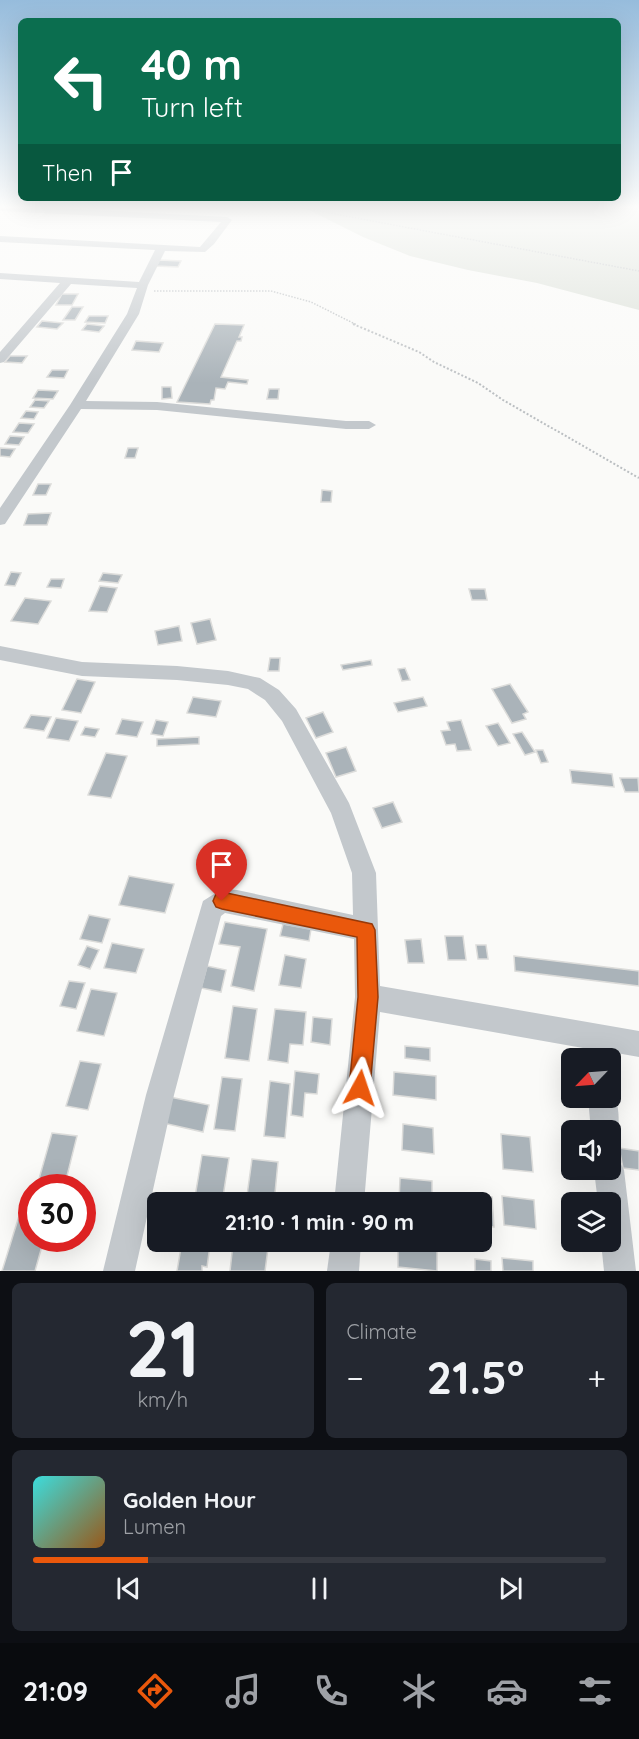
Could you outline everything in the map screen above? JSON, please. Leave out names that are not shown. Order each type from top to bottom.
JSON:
[{"type":"street","points":[[0,520],[77,405],[133,314],[154,264]]},
{"type":"street","points":[[0,276],[143,288]]},
{"type":"street","points":[[0,359],[68,280]]},
{"type":"street","points":[[77,405],[157,406],[346,425],[369,425]]},
{"type":"street","points":[[0,653],[82,669],[228,678],[253,683],[272,695],[294,724],[341,810],[364,873],[368,997],[350,1192]]},
{"type":"street","points":[[119,1271],[160,1095],[211,909],[222,901],[237,902],[366,930]]},
{"type":"street","points":[[368,997],[596,1048],[639,1044]]},
{"type":"street","points":[[610,1180],[620,1271]]},
{"type":"street","points":[[343,1271],[345,1252]]},
{"type":"path","points":[[603,264],[639,271]]},
{"type":"path","points":[[143,288],[271,291],[311,302],[342,319],[419,352],[478,383],[503,400],[639,478]]},
{"type":"shaded area","points":[[444,264],[639,264],[639,310],[537,283]]},
{"type":"building","points":[[157,264],[179,264],[178,267],[156,266]]},
{"type":"building","points":[[62,294],[78,294],[72,305],[56,305]]},
{"type":"building","points":[[72,307],[83,307],[75,320],[63,320]]},
{"type":"building","points":[[89,316],[108,316],[105,323],[85,322]]},
{"type":"building","points":[[42,321],[63,323],[57,329],[37,327]]},
{"type":"building","points":[[87,324],[104,326],[99,332],[82,330]]},
{"type":"building","points":[[215,324],[244,325],[239,337],[242,337],[241,341],[237,341],[221,377],[248,380],[247,384],[228,382],[225,389],[216,388],[214,400],[211,400],[210,404],[177,402]]},
{"type":"building","points":[[136,341],[163,343],[159,352],[132,350]]},
{"type":"building","points":[[10,356],[27,356],[22,363],[5,362]]},
{"type":"building","points":[[52,370],[68,370],[64,378],[47,377]]},
{"type":"building","points":[[162,387],[171,387],[172,398],[162,399]]},
{"type":"building","points":[[269,389],[279,389],[278,399],[267,399]]},
{"type":"building","points":[[38,390],[58,391],[53,399],[33,398]]},
{"type":"building","points":[[35,400],[49,401],[44,408],[30,407]]},
{"type":"building","points":[[26,411],[38,412],[34,419],[21,418]]},
{"type":"building","points":[[19,423],[34,424],[28,433],[13,432]]},
{"type":"building","points":[[10,436],[24,437],[19,445],[5,444]]},
{"type":"building","points":[[0,448],[15,449],[10,457],[0,456]]},
{"type":"building","points":[[128,448],[138,448],[135,458],[125,458]]},
{"type":"building","points":[[38,484],[51,484],[46,495],[33,495]]},
{"type":"building","points":[[322,490],[332,491],[331,502],[321,502]]},
{"type":"building","points":[[51,513],[47,525],[24,525],[28,514]]},
{"type":"building","points":[[11,572],[21,573],[15,586],[5,585]]},
{"type":"building","points":[[103,573],[122,575],[118,583],[99,581]]},
{"type":"building","points":[[51,579],[64,579],[61,588],[47,587]]},
{"type":"building","points":[[100,586],[117,588],[107,612],[89,611]]},
{"type":"building","points":[[469,589],[485,589],[487,600],[472,600]]},
{"type":"building","points":[[25,598],[51,601],[38,624],[11,621]]},
{"type":"building","points":[[210,619],[216,640],[197,644],[191,623]]},
{"type":"building","points":[[179,626],[182,641],[158,645],[155,631]]},
{"type":"building","points":[[270,658],[280,658],[279,671],[268,671]]},
{"type":"building","points":[[371,660],[372,665],[343,670],[341,665]]},
{"type":"building","points":[[405,668],[410,680],[402,681],[398,669]]},
{"type":"building","points":[[77,679],[95,682],[81,713],[62,710]]},
{"type":"building","points":[[510,684],[528,712],[523,714],[526,719],[512,723],[492,689]]},
{"type":"building","points":[[193,697],[221,701],[216,717],[187,713]]},
{"type":"building","points":[[423,697],[427,706],[398,712],[394,703]]},
{"type":"building","points":[[323,712],[333,732],[316,738],[306,718]]},
{"type":"building","points":[[31,715],[51,717],[44,731],[24,728]]},
{"type":"building","points":[[56,718],[78,721],[69,741],[47,738]]},
{"type":"building","points":[[122,719],[143,722],[137,737],[116,734]]},
{"type":"building","points":[[156,720],[168,722],[163,736],[151,734]]},
{"type":"building","points":[[461,720],[471,750],[457,751],[455,744],[446,745],[441,731],[450,730],[447,722]]},
{"type":"building","points":[[498,723],[510,743],[498,746],[486,726]]},
{"type":"building","points":[[85,727],[99,729],[95,737],[81,735]]},
{"type":"building","points":[[522,732],[535,752],[525,755],[513,734]]},
{"type":"building","points":[[199,737],[199,744],[157,746],[157,739]]},
{"type":"building","points":[[346,747],[356,771],[336,777],[326,753]]},
{"type":"building","points":[[536,750],[543,750],[548,762],[541,763]]},
{"type":"building","points":[[106,753],[127,756],[111,798],[88,795]]},
{"type":"building","points":[[570,770],[612,774],[614,787],[572,783]]},
{"type":"building","points":[[620,778],[638,778],[639,792],[625,792]]},
{"type":"building","points":[[393,802],[402,822],[382,828],[373,808]]},
{"type":"building","points":[[129,876],[174,884],[165,913],[119,905]]},
{"type":"building","points":[[89,915],[110,919],[102,943],[80,939]]},
{"type":"building","points":[[225,922],[267,929],[254,991],[231,986],[240,947],[219,944]]},
{"type":"building","points":[[283,924],[311,929],[309,941],[280,936]]},
{"type":"building","points":[[445,936],[463,936],[466,960],[448,960]]},
{"type":"building","points":[[421,939],[424,963],[408,963],[405,940]]},
{"type":"building","points":[[112,943],[144,949],[136,973],[104,968]]},
{"type":"building","points":[[476,945],[486,945],[488,959],[478,959]]},
{"type":"building","points":[[87,946],[99,950],[90,969],[78,965]]},
{"type":"building","points":[[285,955],[306,959],[301,988],[279,985]]},
{"type":"building","points":[[514,956],[639,971],[639,986],[515,971]]},
{"type":"building","points":[[207,966],[226,970],[221,992],[201,988]]},
{"type":"building","points":[[69,981],[85,983],[76,1009],[60,1006]]},
{"type":"building","points":[[91,989],[117,993],[104,1036],[77,1031]]},
{"type":"building","points":[[233,1006],[257,1009],[249,1061],[225,1058]]},
{"type":"building","points":[[275,1009],[306,1012],[303,1045],[290,1044],[288,1063],[268,1060]]},
{"type":"building","points":[[313,1017],[332,1019],[330,1045],[311,1042]]},
{"type":"building","points":[[405,1046],[430,1048],[430,1061],[405,1058]]},
{"type":"building","points":[[80,1061],[101,1064],[88,1110],[66,1106]]},
{"type":"building","points":[[295,1071],[319,1074],[317,1094],[305,1093],[303,1117],[291,1115]]},
{"type":"building","points":[[394,1072],[436,1076],[436,1100],[393,1095]]},
{"type":"building","points":[[222,1077],[242,1079],[235,1131],[214,1129]]},
{"type":"building","points":[[270,1081],[290,1084],[285,1138],[264,1136]]},
{"type":"building","points":[[170,1097],[209,1105],[203,1132],[163,1123]]},
{"type":"building","points":[[403,1124],[433,1128],[434,1154],[402,1150]]},
{"type":"building","points":[[52,1133],[77,1136],[68,1174],[40,1174]]},
{"type":"building","points":[[501,1134],[530,1137],[533,1172],[503,1169]]},
{"type":"building","points":[[621,1148],[639,1151],[639,1170],[623,1168]]},
{"type":"building","points":[[202,1155],[229,1158],[224,1192],[196,1192]]},
{"type":"building","points":[[252,1159],[278,1162],[275,1192],[248,1192]]},
{"type":"building","points":[[400,1178],[432,1181],[432,1192],[399,1192]]},
{"type":"building","points":[[502,1196],[534,1200],[536,1229],[504,1225]]},
{"type":"building","points":[[492,1197],[494,1227],[492,1227]]},
{"type":"building","points":[[18,1219],[18,1252],[40,1252],[35,1271],[2,1271]]},
{"type":"building","points":[[180,1252],[209,1252],[207,1267],[202,1266],[202,1271],[177,1271]]},
{"type":"building","points":[[232,1252],[267,1252],[265,1271],[230,1271]]},
{"type":"building","points":[[398,1252],[437,1252],[437,1271],[398,1267]]},
{"type":"building","points":[[502,1258],[533,1261],[533,1271],[503,1271]]},
{"type":"building","points":[[475,1259],[491,1261],[491,1271],[475,1271]]},
{"type":"route","points":[[222,901],[237,902],[366,930],[368,997],[360,1088]]}]
